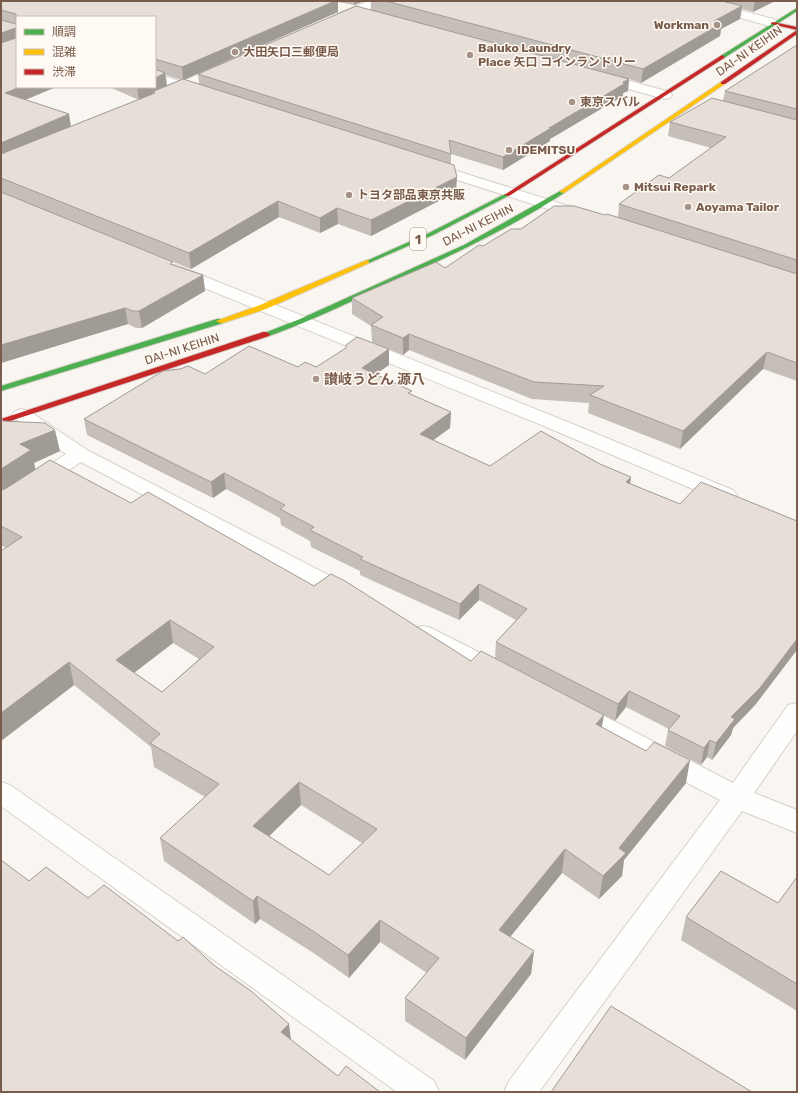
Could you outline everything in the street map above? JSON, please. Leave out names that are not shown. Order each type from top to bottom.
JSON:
[{"type":"main road","name":"DAI-NI KEIHIN","points":[[1,389],[158,341],[263,306],[431,234],[510,193],[664,95],[772,23],[797,9]]},
{"type":"main road","points":[[772,23],[797,30]]},
{"type":"main road","name":"DAI-NI KEIHIN","points":[[1,422],[303,321],[466,246],[545,203],[695,103],[797,30]]},
{"type":"main road","points":[[695,103],[706,106]]},
{"type":"street","points":[[327,24],[378,1]]},
{"type":"street","points":[[692,1],[772,23]]},
{"type":"street","points":[[336,7],[371,15]]},
{"type":"street","points":[[587,74],[664,95]]},
{"type":"street","points":[[156,77],[214,96]]},
{"type":"street","points":[[162,96],[198,80]]},
{"type":"street","points":[[416,162],[593,219]]},
{"type":"street","points":[[161,264],[740,500]]},
{"type":"street","points":[[22,415],[80,454],[368,605]]},
{"type":"street","points":[[1,505],[80,454]]},
{"type":"street","points":[[403,623],[515,682]]},
{"type":"street","points":[[557,704],[737,797],[797,822]]},
{"type":"street","points":[[520,1092],[737,797],[797,712]]},
{"type":"street","points":[[1,792],[423,1092]]},
{"type":"building","points":[[1,1],[335,1],[182,67],[156,59],[156,16],[16,16],[16,14],[1,10]]},
{"type":"building","points":[[386,1],[722,1],[742,6],[714,21],[722,23],[643,69]]},
{"type":"building","points":[[356,6],[629,79],[623,82],[624,84],[503,157],[449,140],[451,154],[198,74]]},
{"type":"building","points":[[1,20],[16,24],[16,28],[1,33]]},
{"type":"building","points":[[16,38],[16,88],[18,88],[5,93],[69,114],[1,143],[1,43]]},
{"type":"building","points":[[797,45],[797,109],[725,91]]},
{"type":"building","points":[[156,69],[165,73],[156,78]]},
{"type":"building","points":[[183,79],[454,165],[457,177],[371,220],[337,208],[320,218],[278,201],[189,253],[1,178],[1,154],[155,93],[152,92]]},
{"type":"building","points":[[712,98],[797,120],[797,260],[619,204],[659,175],[669,178],[726,137],[670,122]]},
{"type":"building","points":[[1,192],[173,262],[170,264],[203,275],[139,311],[133,311],[125,308],[1,345]]},
{"type":"building","points":[[554,206],[574,206],[605,215],[607,214],[797,274],[797,363],[767,352],[683,431],[590,395],[604,386],[534,382],[409,334],[403,338],[371,325],[383,317],[352,298],[436,262],[445,268],[479,245],[483,246],[511,229],[521,229]]},
{"type":"building","points":[[357,337],[389,349],[362,368],[412,391],[408,393],[451,412],[420,434],[490,466],[541,431],[600,464],[631,477],[626,482],[680,504],[701,482],[797,521],[797,639],[760,688],[731,717],[735,719],[716,743],[710,740],[704,748],[668,730],[680,716],[629,691],[618,704],[496,642],[527,609],[479,584],[460,604],[360,559],[363,557],[310,530],[314,527],[280,509],[285,505],[224,473],[211,482],[84,419],[163,371],[180,369],[188,366],[205,374],[249,346],[298,367],[305,362],[316,367],[346,348],[346,345]]},
{"type":"building","points":[[1,417],[3,421],[45,423],[55,430],[20,444],[31,450],[1,469]]},
{"type":"building","points":[[50,460],[131,503],[148,492],[314,586],[331,574],[345,581],[471,661],[481,651],[604,715],[596,724],[646,751],[654,742],[690,760],[619,848],[626,853],[603,876],[565,849],[499,930],[534,951],[466,1038],[405,998],[439,958],[380,920],[348,955],[257,896],[253,901],[160,838],[219,784],[150,743],[160,734],[69,662],[1,713],[1,551],[22,537],[1,526],[1,490],[5,489]],"holes":[[[170,620],[214,647],[162,692],[116,660]],[[299,782],[377,829],[329,875],[253,826]]]},
{"type":"building","points":[[1,860],[29,881],[46,867],[88,898],[104,885],[178,941],[183,937],[215,966],[251,991],[289,1024],[281,1032],[338,1076],[346,1066],[380,1092],[1,1092]]},
{"type":"building","points":[[721,871],[778,903],[797,877],[797,984],[686,917]]},
{"type":"building","points":[[611,1006],[752,1092],[551,1092]]},
{"type":"traffic: fast","points":[[722,57],[797,9]]},
{"type":"traffic: fast","points":[[266,334],[303,321],[466,246],[545,203],[562,192]]},
{"type":"traffic: fast","points":[[367,262],[431,234],[507,195]]},
{"type":"traffic: fast","points":[[1,389],[220,321]]},
{"type":"traffic: slow","points":[[562,192],[723,83]]},
{"type":"traffic: slow","points":[[220,321],[263,307],[367,262]]},
{"type":"traffic: jam","points":[[773,23],[797,29]]},
{"type":"traffic: jam","points":[[723,83],[797,32]]},
{"type":"traffic: jam","points":[[507,195],[722,57]]},
{"type":"traffic: jam","points":[[1,422],[266,334]]},
{"type":"place","name":"Workman","points":[[717,25]]},
{"type":"place","name":"大田矢口三郵便局","points":[[235,52]]},
{"type":"place","name":"Baluko Laundry Place 矢口 コインランドリー","points":[[470,55]]},
{"type":"place","name":"東京スバル","points":[[572,102]]},
{"type":"place","name":"IDEMITSU","points":[[509,150]]},
{"type":"place","name":"Mitsui Repark","points":[[626,187]]},
{"type":"place","name":"トヨタ部品東京共販","points":[[349,195]]},
{"type":"place","name":"Aoyama Tailor","points":[[688,207]]},
{"type":"place","name":"讃岐うどん 源八","points":[[316,379]]}]
